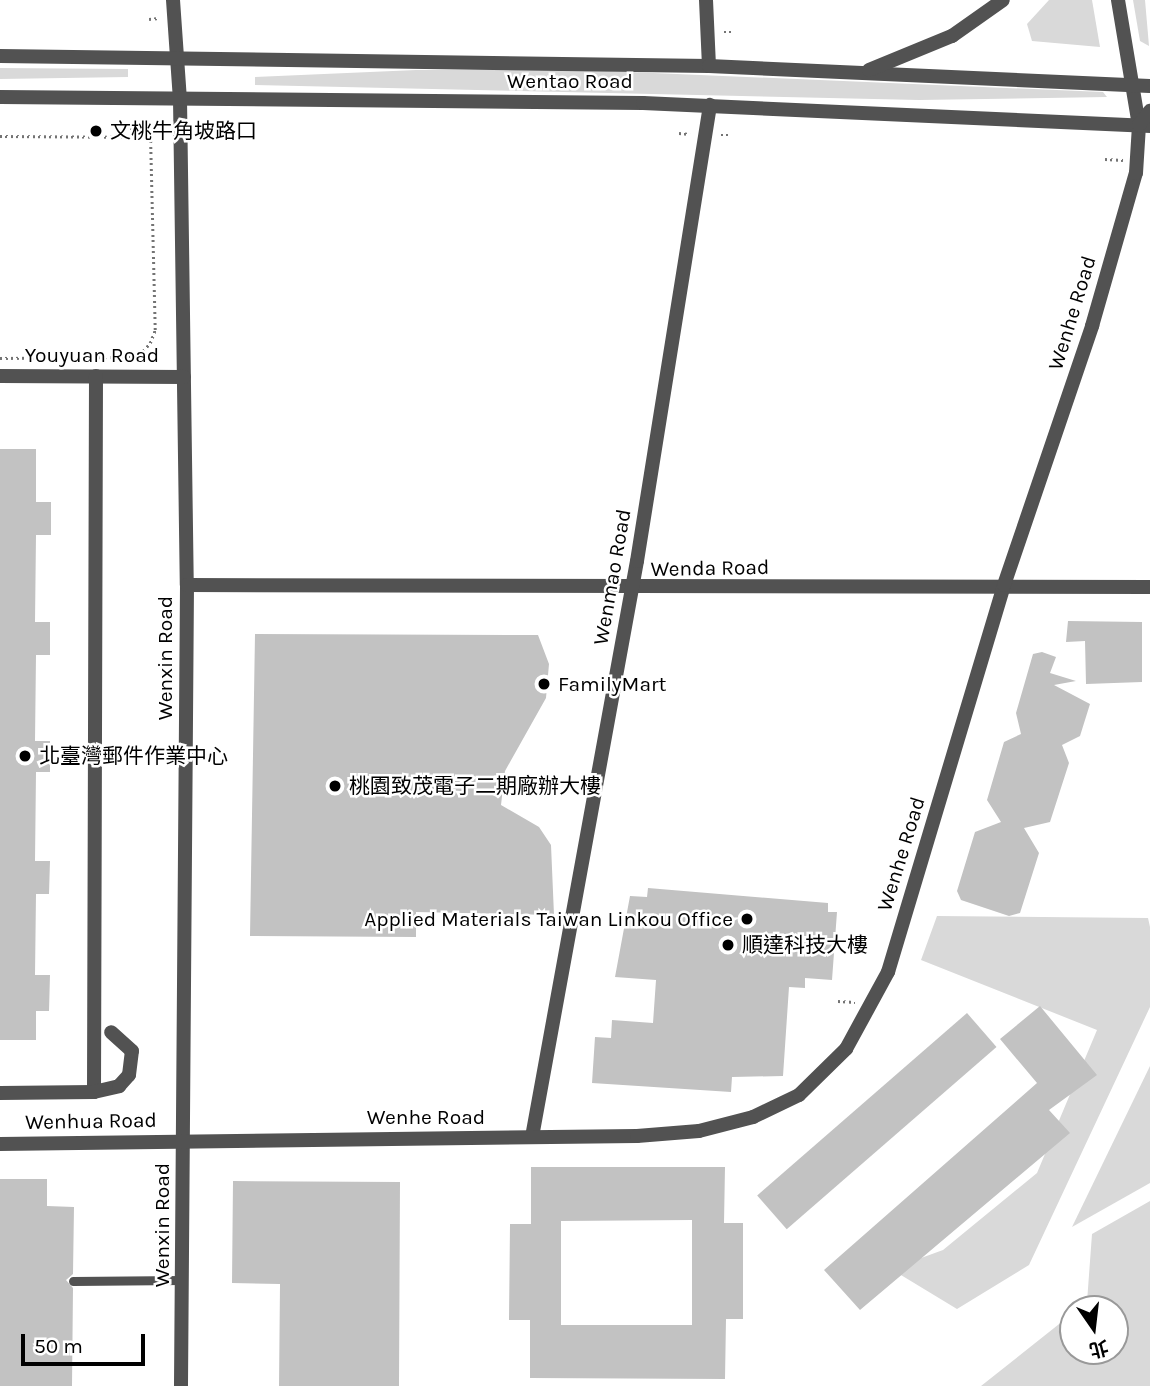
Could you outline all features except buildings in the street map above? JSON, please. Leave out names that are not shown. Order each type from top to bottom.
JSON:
[{"type":"street","name":"Wenxin Road","points":[[173,0],[179,57],[187,585],[181,1386]]},
{"type":"street","points":[[705,0],[709,66]]},
{"type":"street","points":[[861,73],[952,36],[1003,0]]},
{"type":"street","name":"Wenhe Road","points":[[183,1141],[662,1134],[753,1117],[799,1095],[846,1049],[888,972],[1004,585],[1092,326],[1136,173],[1145,125],[1133,86],[1118,0]]},
{"type":"street","name":"Wentao Road","points":[[0,56],[709,66],[1150,86]]},
{"type":"street","name":"Wentao Road","points":[[0,97],[710,105],[1145,125]]},
{"type":"street","name":"Wenmao Road","points":[[532,1137],[632,590],[710,105]]},
{"type":"street","points":[[1145,125],[1150,111]]},
{"type":"street","name":"Youyuan Road","points":[[0,376],[184,377]]},
{"type":"street","points":[[94,1092],[96,376]]},
{"type":"street","name":"Wenda Road","points":[[187,585],[632,590],[1004,585],[1150,587]]},
{"type":"street","points":[[0,1093],[108,1091],[130,1075],[132,1051],[111,1032]]},
{"type":"street","name":"Wenhua Road","points":[[0,1144],[183,1141]]},
{"type":"lane","points":[[73,1281],[182,1280]]},
{"type":"path","points":[[132,99],[132,137]]},
{"type":"path","points":[[0,358],[123,357],[139,355],[150,343],[155,330],[150,130],[132,122]]},
{"type":"path","points":[[0,136],[150,137]]},
{"type":"path","points":[[838,1001],[855,1002]]},
{"type":"shaded area","points":[[1049,0],[1092,0],[1100,47],[1032,41],[1027,24]]},
{"type":"shaded area","points":[[1133,0],[1145,0],[1149,46],[1140,41]]},
{"type":"shaded area","points":[[0,68],[128,69],[128,77],[0,79]]},
{"type":"shaded area","points":[[416,70],[583,70],[1103,92],[1107,97],[919,100],[255,85],[255,77]]},
{"type":"shaded area","points":[[937,916],[1148,918],[1150,927],[1150,1007],[1029,1265],[957,1309],[891,1269],[943,1250],[1037,1173],[1097,1030],[921,960]]},
{"type":"shaded area","points":[[1150,1066],[1150,1183],[1072,1227]]},
{"type":"shaded area","points":[[1150,1201],[1150,1386],[981,1386],[1059,1324],[1059,1365],[1129,1365],[1129,1295],[1088,1295],[1092,1234]]},
{"type":"place","name":"文桃牛角坡路口","points":[[96,131]]},
{"type":"place","name":"FamilyMart","points":[[544,684]]},
{"type":"place","name":"北臺灣郵件作業中心","points":[[25,756]]},
{"type":"place","name":"桃園致茂電子二期廠辦大樓","points":[[335,786]]},
{"type":"place","name":"Applied Materials Taiwan Linkou Office","points":[[747,919]]},
{"type":"place","name":"順達科技大樓","points":[[728,945]]}]
